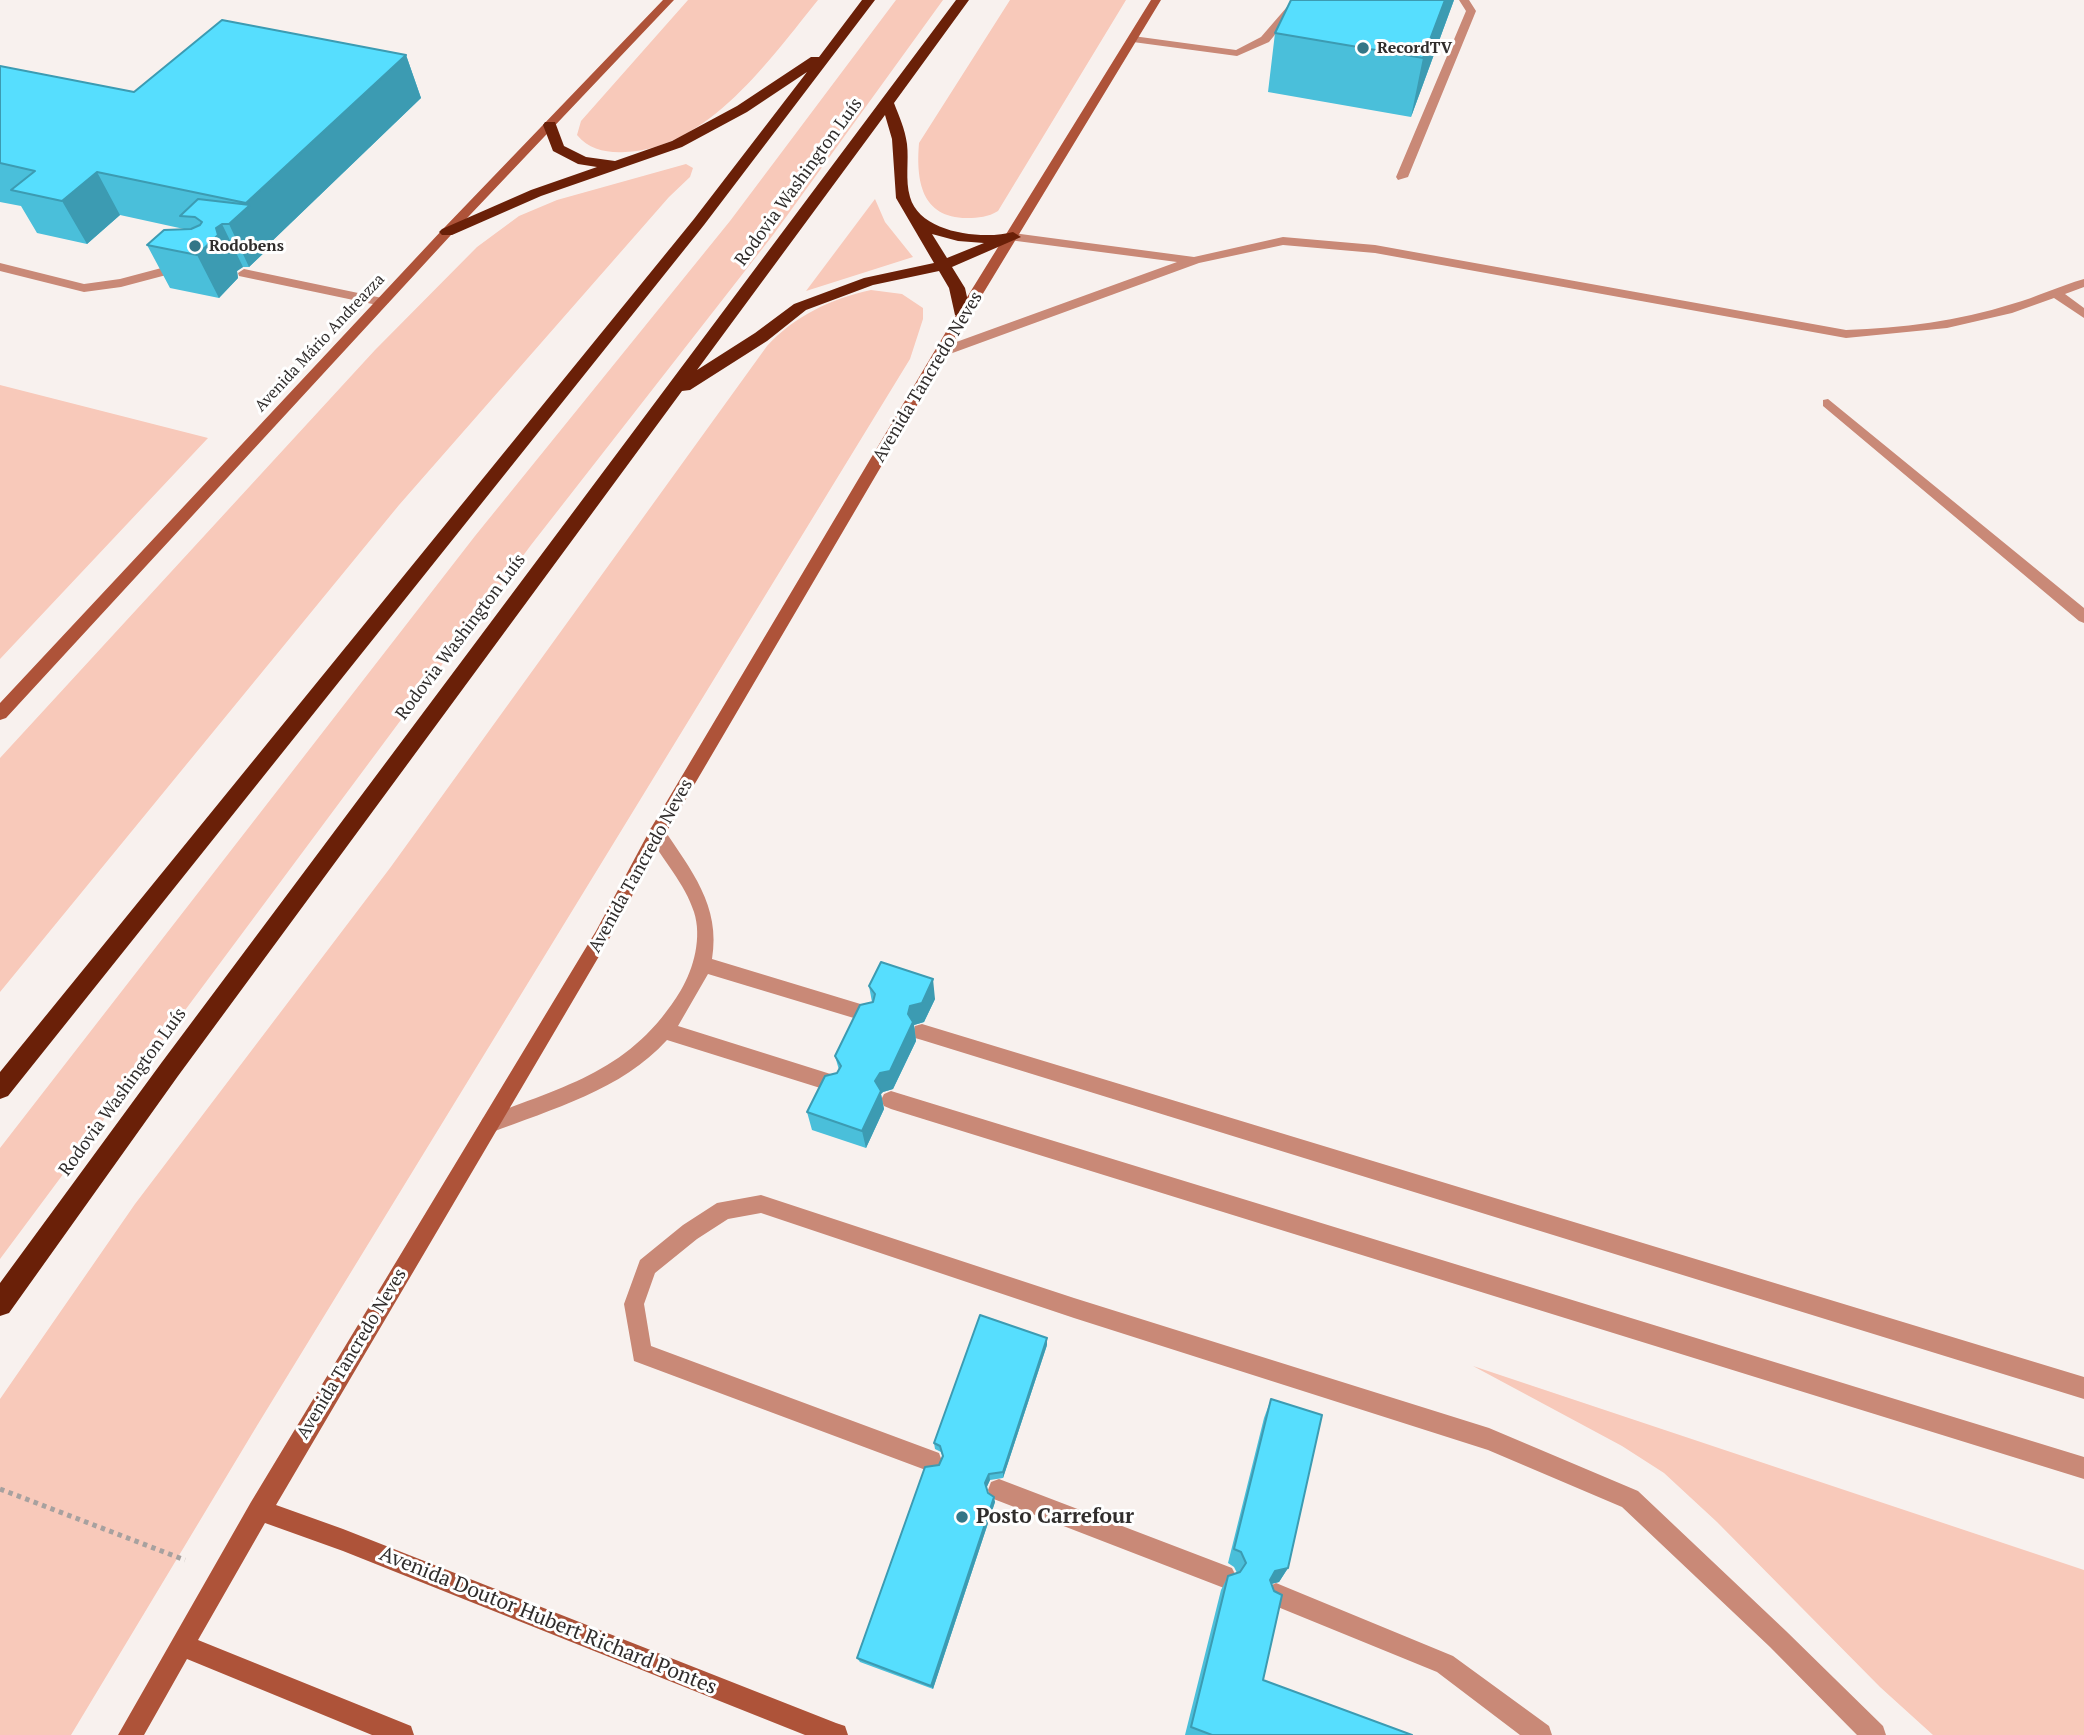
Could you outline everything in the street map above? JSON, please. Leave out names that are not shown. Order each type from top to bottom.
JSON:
[{"type":"highway","points":[[0,1089],[699,222],[869,0]]},
{"type":"highway","name":"Rodovia Washington Luís","points":[[0,1304],[170,1069],[963,0]]},
{"type":"highway","points":[[447,232],[536,193],[677,144],[742,109],[829,51]]},
{"type":"highway","points":[[887,103],[900,141],[903,202],[957,288],[963,315]]},
{"type":"highway","points":[[550,125],[558,148],[583,161],[617,165]]},
{"type":"highway","points":[[916,219],[947,234],[977,240],[1013,237]]},
{"type":"highway","points":[[674,392],[761,337],[800,307],[869,281],[944,265],[1013,237]]},
{"type":"main road","name":"Avenida Mário Andreazza","points":[[0,713],[447,232],[669,0]]},
{"type":"main road","name":"Avenida Tancredo Neves","points":[[130,1735],[259,1510],[602,936],[657,833],[963,315],[1156,0]]},
{"type":"main road","name":"Avenida Doutor Hubert Richard Pontes","points":[[259,1510],[343,1540],[836,1735]]},
{"type":"main road","points":[[181,1645],[402,1735]]},
{"type":"lane","points":[[1133,39],[1237,53],[1253,49],[1266,41],[1298,0]]},
{"type":"lane","points":[[1402,177],[1471,11],[1464,0]]},
{"type":"lane","points":[[1013,237],[1195,260]]},
{"type":"lane","points":[[943,352],[1195,260],[1283,241],[1376,249],[1846,334],[1893,334],[1953,323],[2008,310],[2084,282]]},
{"type":"lane","points":[[0,267],[84,288],[121,283],[170,268],[198,264]]},
{"type":"lane","points":[[244,273],[382,302]]},
{"type":"lane","points":[[2054,293],[2084,314]]},
{"type":"lane","points":[[1828,403],[2084,617]]},
{"type":"lane","points":[[489,1124],[571,1093],[629,1064],[663,1030],[689,993],[702,964],[705,920],[684,876],[657,833]]},
{"type":"lane","points":[[702,964],[867,1014]]},
{"type":"lane","points":[[663,1030],[833,1083]]},
{"type":"lane","points":[[922,1032],[2084,1388]]},
{"type":"lane","points":[[891,1100],[2084,1468]]},
{"type":"lane","points":[[931,1461],[642,1353],[634,1304],[647,1267],[690,1232],[724,1210],[761,1204],[1074,1308],[1489,1440],[1630,1499],[1779,1639],[1874,1735]]},
{"type":"lane","points":[[999,1490],[1224,1576]]},
{"type":"lane","points":[[1276,1595],[1445,1664],[1540,1735]]},
{"type":"path","points":[[0,1489],[222,1574]]},
{"type":"shaded area","points":[[688,0],[818,0],[780,48],[735,97],[684,135],[655,147],[625,152],[605,151],[587,144],[577,135],[581,121]]},
{"type":"shaded area","points":[[896,0],[943,0],[773,235],[531,545],[0,1259],[0,1148],[475,536],[730,221]]},
{"type":"shaded area","points":[[1010,0],[1126,0],[998,211],[979,217],[952,216],[931,204],[925,194],[919,170],[919,143]]},
{"type":"shaded area","points":[[686,164],[693,168],[690,177],[669,197],[399,505],[0,992],[0,758],[375,350],[477,247],[519,216],[557,200]]},
{"type":"shaded area","points":[[875,199],[885,222],[913,257],[806,291]]},
{"type":"shaded area","points":[[871,290],[902,294],[923,308],[923,319],[910,359],[258,1424],[71,1735],[0,1735],[0,1399],[135,1204],[390,868],[767,346],[789,326],[814,310],[841,298]]},
{"type":"shaded area","points":[[0,385],[208,438],[0,659]]},
{"type":"shaded area","points":[[1473,1366],[2084,1570],[2084,1735],[1933,1735],[1880,1687],[1717,1522],[1664,1473],[1622,1446]]},
{"type":"building","points":[[1291,0],[1445,0],[1423,58],[1275,33]]},
{"type":"building","points":[[222,20],[406,55],[246,203],[97,172],[62,201],[11,190],[35,171],[0,163],[0,66],[134,92]]},
{"type":"building","points":[[198,199],[250,205],[229,224],[216,228],[218,235],[197,255],[147,245],[164,230],[191,229],[200,225],[202,222],[195,217],[180,216]]},
{"type":"building","points":[[881,962],[933,979],[922,1003],[910,1006],[908,1014],[913,1022],[890,1071],[880,1073],[875,1081],[881,1091],[862,1131],[807,1112],[825,1076],[837,1073],[841,1066],[835,1056],[860,1005],[873,1002],[875,994],[869,986]]},
{"type":"building","points":[[980,1315],[1047,1338],[1003,1472],[989,1474],[985,1483],[988,1493],[994,1497],[931,1686],[857,1658],[925,1467],[939,1465],[943,1456],[940,1446],[934,1443]]},
{"type":"building","points":[[1271,1399],[1322,1415],[1288,1568],[1275,1571],[1270,1580],[1274,1591],[1282,1595],[1263,1680],[1412,1735],[1212,1735],[1191,1727],[1228,1576],[1240,1572],[1246,1563],[1241,1552],[1234,1549]]},
{"type":"place","name":"RecordTV","points":[[1363,48]]},
{"type":"place","name":"Rodobens","points":[[195,246]]},
{"type":"place","name":"Posto Carrefour","points":[[962,1517]]}]
